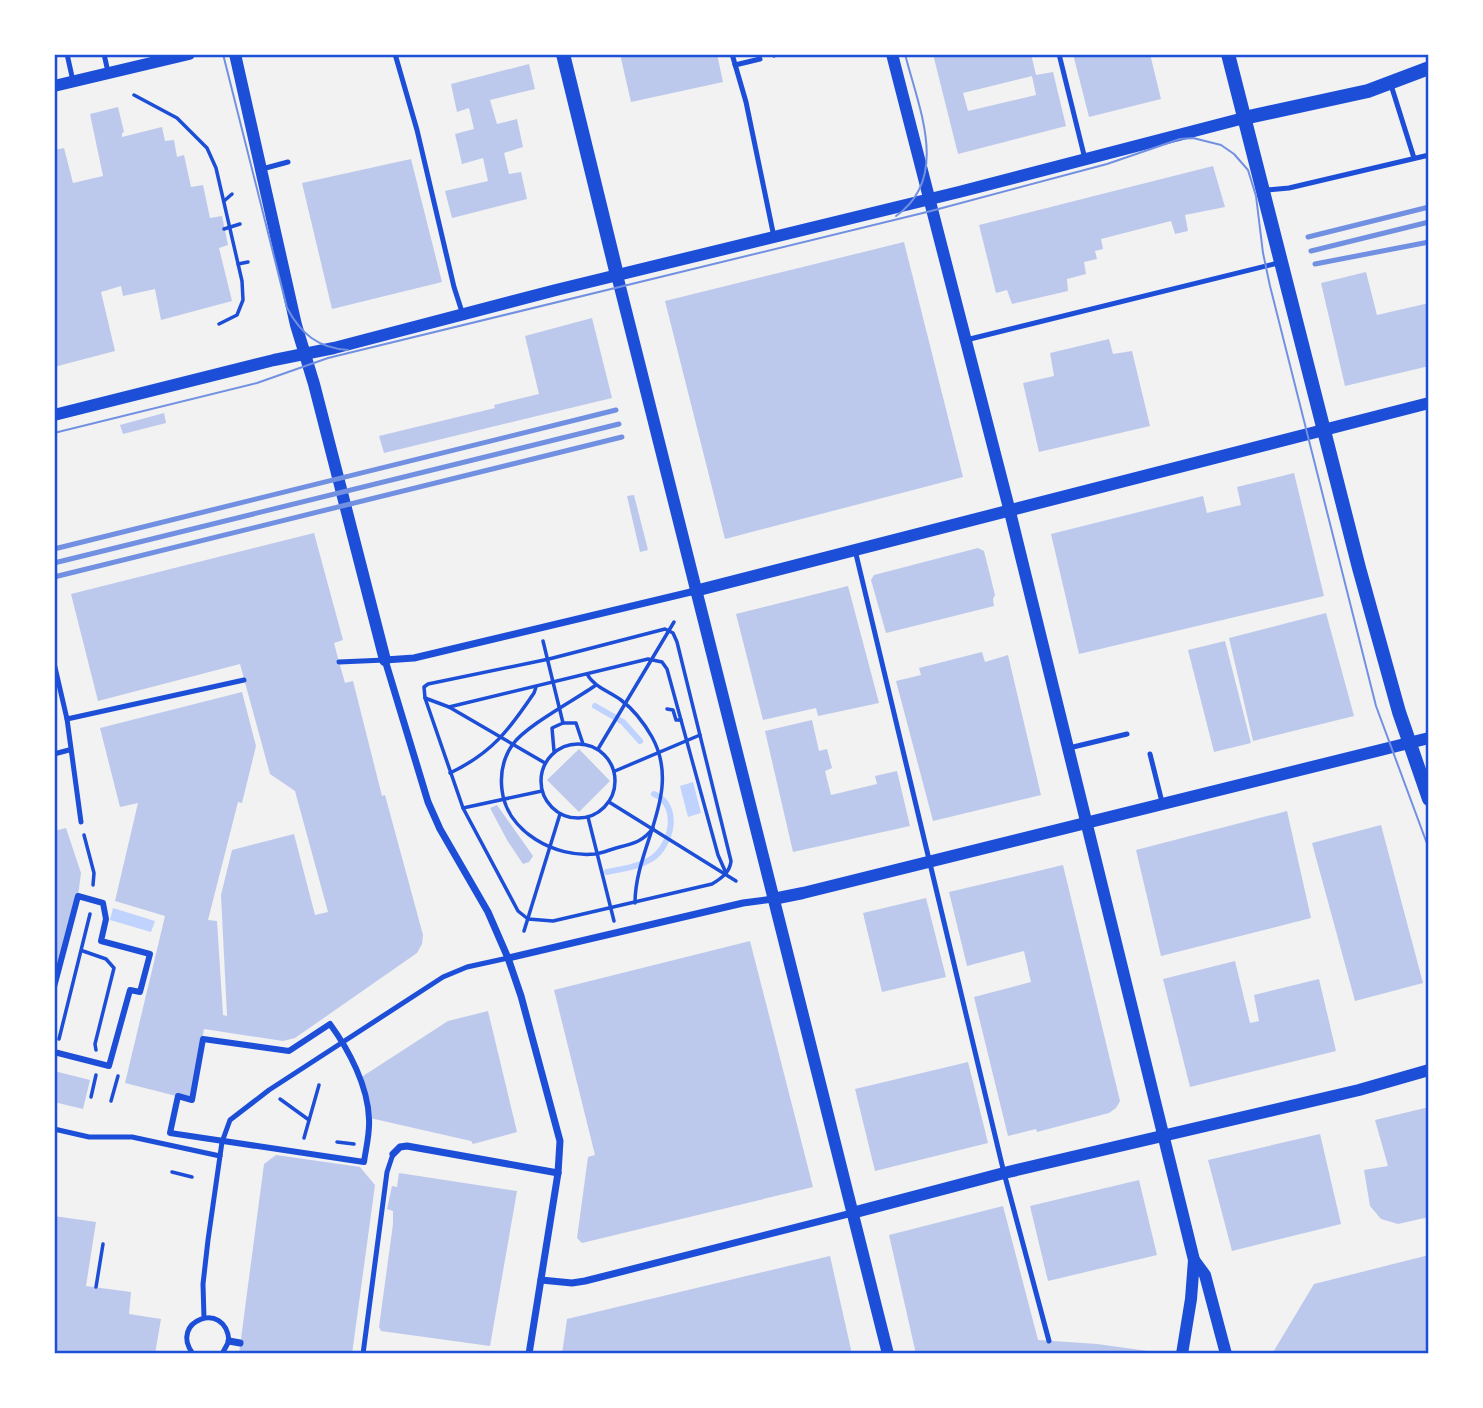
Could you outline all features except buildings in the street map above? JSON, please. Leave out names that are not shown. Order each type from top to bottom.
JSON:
[{"type":"main road","points":[[563,54],[617,275]]},
{"type":"main road","points":[[1228,54],[1359,568],[1409,743],[1429,799]]},
{"type":"main road","points":[[1244,118],[1391,83],[1429,68]]},
{"type":"street","points":[[54,86],[189,54]]},
{"type":"street","points":[[235,54],[296,325],[385,660],[428,802],[440,829],[488,912],[508,958],[521,996],[560,1141],[558,1173],[529,1354]]},
{"type":"street","points":[[892,54],[1010,512],[1194,1260],[1182,1354]]},
{"type":"street","points":[[54,415],[1244,118]]},
{"type":"street","points":[[617,275],[888,1354]]},
{"type":"street","points":[[385,660],[414,658],[695,591],[1429,403]]},
{"type":"street","points":[[508,958],[743,903],[773,899],[1429,738]]},
{"type":"street","points":[[54,987],[78,895],[103,904],[106,919],[101,941],[150,954],[140,992],[130,990],[109,1066],[54,1052]]},
{"type":"street","points":[[330,1024],[352,1056],[370,1118],[364,1162],[222,1142],[170,1133],[178,1096],[192,1100],[203,1039],[289,1051],[330,1024]]},
{"type":"street","points":[[541,1280],[572,1283],[585,1281],[1004,1173],[1359,1090],[1429,1070]]},
{"type":"street","points":[[393,1154],[400,1147],[407,1146],[558,1173]]},
{"type":"street","points":[[1194,1260],[1205,1275],[1226,1354]]},
{"type":"street","points":[[229,1341],[240,1343]]},
{"type":"lane","points":[[67,54],[74,81]]},
{"type":"lane","points":[[104,54],[108,74]]},
{"type":"lane","points":[[395,54],[417,130],[463,315]]},
{"type":"lane","points":[[733,54],[746,102],[774,237]]},
{"type":"lane","points":[[1059,54],[1085,159]]},
{"type":"lane","points":[[735,65],[760,59]]},
{"type":"lane","points":[[1391,83],[1414,158]]},
{"type":"lane","points":[[1263,191],[1289,188],[1429,155]]},
{"type":"lane","points":[[262,169],[288,162]]},
{"type":"lane","points":[[966,340],[1282,262]]},
{"type":"lane","points":[[855,550],[1004,1173],[1049,1341]]},
{"type":"lane","points":[[339,662],[385,660]]},
{"type":"lane","points":[[54,663],[67,719],[80,822]]},
{"type":"lane","points":[[67,719],[244,680]]},
{"type":"lane","points":[[1069,748],[1127,734]]},
{"type":"lane","points":[[54,754],[69,750]]},
{"type":"lane","points":[[1150,754],[1162,803]]},
{"type":"lane","points":[[204,1318],[203,1284],[222,1142],[226,1126],[235,1114],[443,977],[481,962],[508,958]]},
{"type":"lane","points":[[54,1129],[89,1137],[132,1137],[220,1156]]},
{"type":"lane","points":[[363,1354],[387,1172],[393,1154]]},
{"type":"lane","points":[[193,1354],[187,1345],[187,1332],[196,1320],[204,1318],[220,1322],[228,1335],[229,1341],[222,1354]]},
{"type":"path","points":[[134,95],[177,118],[206,148],[216,168],[238,264],[243,300],[237,315],[219,324]]},
{"type":"path","points":[[224,201],[232,194]]},
{"type":"path","points":[[224,229],[240,224]]},
{"type":"path","points":[[238,264],[248,262]]},
{"type":"path","points":[[598,749],[674,622]]},
{"type":"path","points":[[539,629],[563,723]]},
{"type":"path","points":[[670,630],[677,642],[731,860],[726,873],[712,884],[611,909],[553,921],[528,919],[519,911],[463,808],[425,698],[424,687],[670,630]]},
{"type":"path","points":[[449,707],[653,659],[662,662],[667,669],[673,699],[718,855],[726,873]]},
{"type":"path","points":[[587,674],[596,685],[626,704],[644,724],[658,751],[663,772],[659,807],[636,880],[635,903]]},
{"type":"path","points":[[596,685],[531,727],[513,744],[502,770],[503,800],[514,821],[535,839],[550,846],[576,852],[597,854],[637,843],[648,836],[653,828]]},
{"type":"path","points":[[450,773],[502,738],[534,693],[536,686]]},
{"type":"path","points":[[425,698],[449,707],[545,762]]},
{"type":"path","points":[[667,709],[673,710],[676,720],[681,720]]},
{"type":"path","points":[[554,751],[552,728],[563,723],[576,723],[583,744]]},
{"type":"path","points":[[614,771],[700,735]]},
{"type":"path","points":[[583,744],[598,749],[605,755],[614,771],[613,793],[609,802],[588,817],[560,814],[552,808],[542,791],[541,771],[545,762],[554,751],[563,746],[583,744]]},
{"type":"path","points":[[463,808],[542,791]]},
{"type":"path","points":[[609,802],[736,881]]},
{"type":"path","points":[[524,931],[560,814]]},
{"type":"path","points":[[588,817],[618,934]]},
{"type":"path","points":[[83,951],[106,959],[114,968],[95,1044],[97,1064]]},
{"type":"path","points":[[91,1097],[96,1075]]},
{"type":"path","points":[[304,1138],[319,1084]]},
{"type":"path","points":[[280,1099],[309,1120]]},
{"type":"path","points":[[172,1172],[192,1177]]},
{"type":"path","points":[[96,1287],[103,1244]]},
{"type":"water","points":[[693,782],[701,813],[688,817],[680,786]]},
{"type":"water","points":[[113,908],[155,921],[151,932],[110,920]]},
{"type":"waterway","points":[[595,706],[623,722],[640,741]]},
{"type":"waterway","points":[[607,872],[646,862],[664,845],[670,816],[668,807],[654,794]]},
{"type":"tram line","points":[[223,54],[287,308],[298,325],[319,343],[348,350]]},
{"type":"tram line","points":[[896,216],[913,200],[922,182],[926,162],[922,118],[905,54]]},
{"type":"tram line","points":[[54,433],[257,383],[328,358],[931,211],[1107,164],[1180,139],[1193,138],[1221,145],[1234,154],[1248,170],[1256,196],[1270,286],[1376,706],[1429,849]]},
{"type":"railway","points":[[1308,237],[1429,207]]},
{"type":"railway","points":[[1311,251],[1429,222]]},
{"type":"railway","points":[[1315,264],[1429,242]]},
{"type":"railway","points":[[54,549],[616,410]]},
{"type":"railway","points":[[54,563],[619,424]]},
{"type":"railway","points":[[54,577],[622,437]]}]
